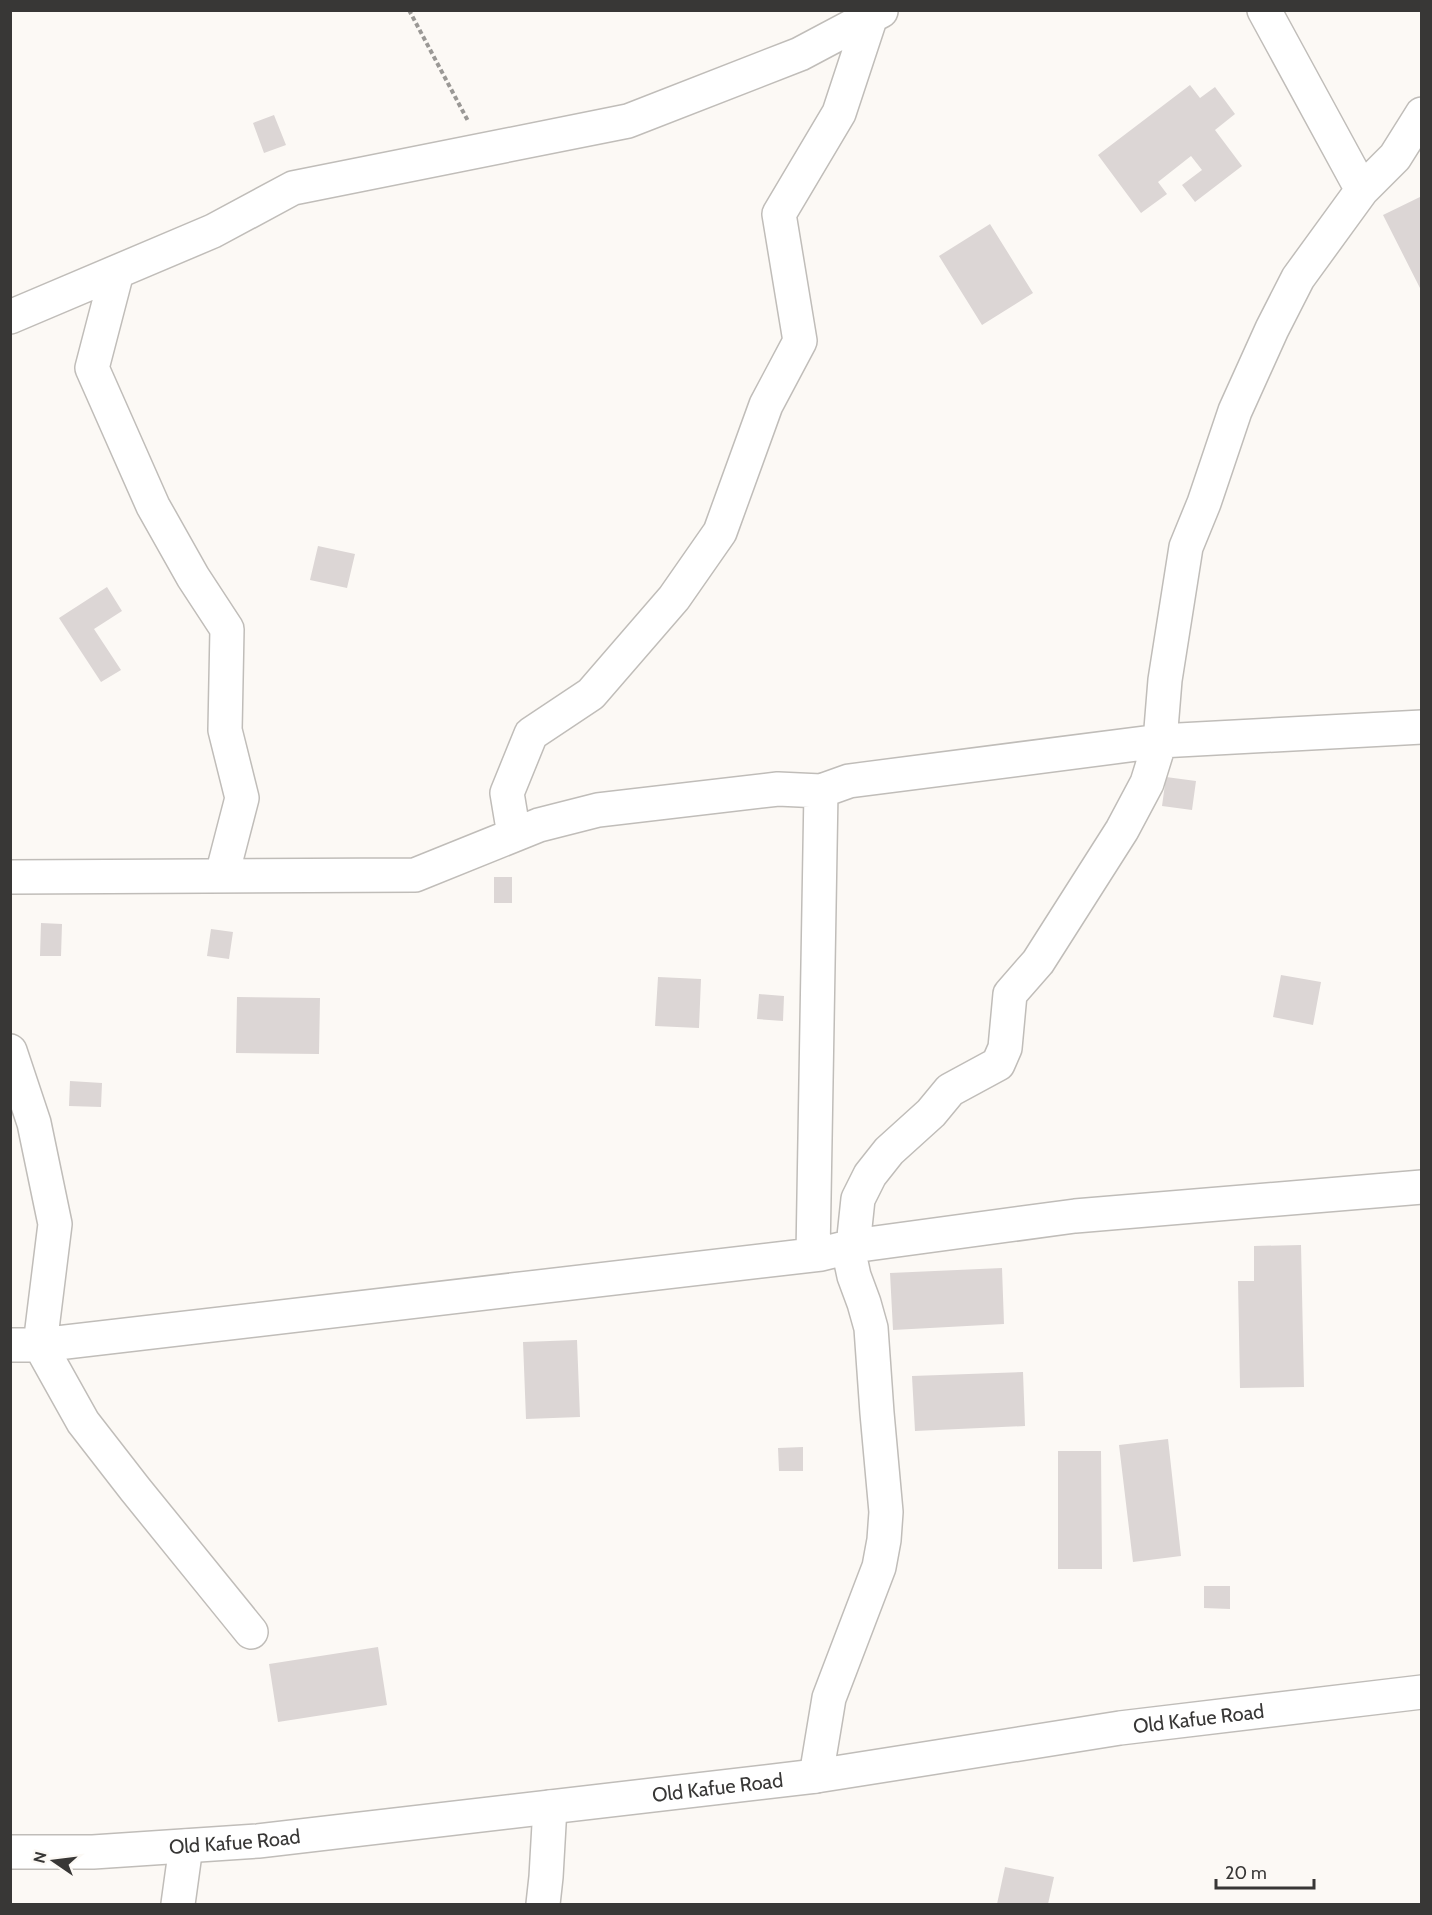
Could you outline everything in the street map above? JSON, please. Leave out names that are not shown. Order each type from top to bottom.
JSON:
[{"type":"street","points":[[1264,10],[1362,190]]},
{"type":"street","points":[[10,317],[213,231],[293,188],[628,121],[800,54],[877,14]]},
{"type":"street","points":[[514,834],[507,793],[531,734],[591,694],[674,598],[720,532],[766,405],[800,341],[779,214],[838,113],[877,14]]},
{"type":"street","points":[[853,1246],[858,1199],[870,1175],[889,1151],[931,1113],[950,1090],[998,1064],[1005,1048],[1010,994],[1038,962],[1122,830],[1147,783],[1160,741],[1165,680],[1186,547],[1204,503],[1235,411],[1298,278],[1362,190],[1395,157],[1422,114]]},
{"type":"street","points":[[117,272],[92,368],[153,506],[193,577],[227,629],[225,730],[242,798],[222,876]]},
{"type":"street","points":[[10,877],[415,875],[539,825],[597,810],[778,789],[821,791],[849,781],[1160,741],[1422,728]]},
{"type":"street","points":[[813,1255],[821,791]]},
{"type":"street","points":[[10,1051],[34,1123],[55,1224],[25,1345]]},
{"type":"street","points":[[25,1345],[813,1255],[853,1246],[1075,1216],[1422,1187]]},
{"type":"street","points":[[816,1776],[829,1698],[879,1567],[886,1521],[871,1328],[854,1276],[848,1248],[853,1246]]},
{"type":"street","points":[[25,1345],[135,1489],[251,1632]]},
{"type":"street","name":"Old Kafue Road","points":[[10,1852],[93,1852],[258,1841],[816,1776],[1120,1728],[1422,1692]]},
{"type":"street","points":[[543,1905],[550,1807]]},
{"type":"street","points":[[178,1905],[186,1846]]},
{"type":"path","points":[[410,10],[483,150]]},
{"type":"building","points":[[1190,85],[1200,98],[1215,87],[1235,114],[1215,130],[1242,166],[1195,202],[1182,185],[1202,170],[1191,156],[1158,182],[1167,194],[1141,213],[1098,155]]},
{"type":"building","points":[[274,115],[286,145],[264,153],[253,123]]},
{"type":"building","points":[[1422,196],[1422,292],[1383,215]]},
{"type":"building","points":[[990,224],[1033,293],[982,325],[939,256]]},
{"type":"building","points":[[318,546],[355,554],[347,588],[310,580]]},
{"type":"building","points":[[107,587],[122,611],[94,629],[121,670],[101,682],[59,618]]},
{"type":"building","points":[[1166,777],[1196,781],[1192,810],[1162,806]]},
{"type":"building","points":[[494,877],[512,877],[512,903],[494,903]]},
{"type":"building","points":[[41,923],[62,924],[61,956],[40,956]]},
{"type":"building","points":[[211,929],[233,932],[229,959],[207,956]]},
{"type":"building","points":[[1281,975],[1321,982],[1313,1025],[1273,1017]]},
{"type":"building","points":[[658,977],[701,979],[699,1028],[655,1026]]},
{"type":"building","points":[[759,994],[784,996],[783,1021],[757,1019]]},
{"type":"building","points":[[237,997],[320,998],[319,1054],[236,1053]]},
{"type":"building","points":[[70,1081],[102,1083],[101,1107],[69,1106]]},
{"type":"building","points":[[1301,1245],[1304,1387],[1240,1388],[1238,1281],[1254,1281],[1254,1246]]},
{"type":"building","points":[[1002,1268],[1004,1324],[893,1330],[890,1273]]},
{"type":"building","points":[[577,1340],[580,1417],[526,1419],[523,1342]]},
{"type":"building","points":[[1023,1372],[1025,1426],[915,1431],[912,1376]]},
{"type":"building","points":[[1168,1439],[1181,1556],[1133,1562],[1119,1445]]},
{"type":"building","points":[[803,1447],[803,1471],[779,1471],[778,1448]]},
{"type":"building","points":[[1058,1451],[1101,1451],[1102,1569],[1058,1569]]},
{"type":"building","points":[[1204,1586],[1230,1586],[1230,1609],[1204,1608]]},
{"type":"building","points":[[378,1647],[387,1705],[278,1722],[269,1664]]},
{"type":"building","points":[[1005,1867],[1054,1877],[1048,1904],[997,1904]]}]
